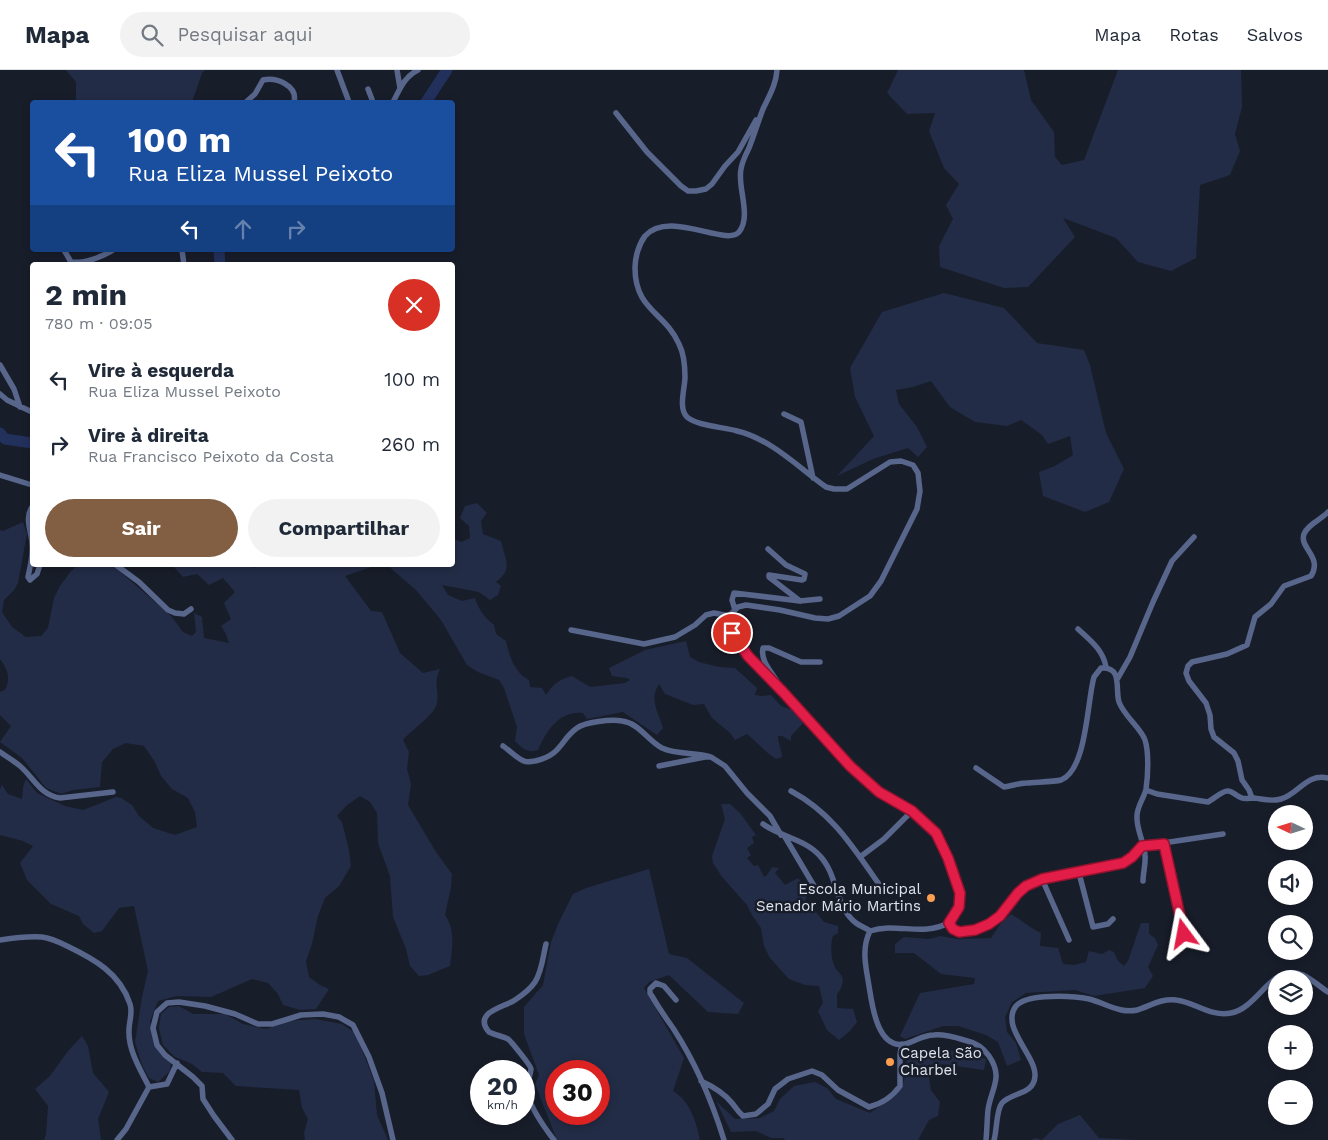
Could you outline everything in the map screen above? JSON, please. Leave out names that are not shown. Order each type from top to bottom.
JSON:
[{"type":"street","points":[[337,70],[348,100]]},
{"type":"street","points":[[397,70],[400,88]]},
{"type":"street","points":[[395,100],[400,88],[418,70]]},
{"type":"street","points":[[395,100],[418,70]]},
{"type":"street","points":[[616,112],[647,152],[681,186],[688,191],[696,191],[712,184],[738,152],[773,89],[777,70]]},
{"type":"street","points":[[248,100],[255,94],[263,80],[274,78],[291,88],[294,93],[294,100]]},
{"type":"street","points":[[368,89],[372,100]]},
{"type":"street","points":[[729,616],[735,610],[746,605],[828,619],[839,616],[856,607],[870,596],[881,581],[917,510],[920,492],[918,473],[913,465],[901,461],[890,462],[847,488],[834,490],[813,478],[764,440],[750,434],[697,423],[688,418],[683,411],[685,378],[683,353],[678,341],[640,295],[635,279],[635,263],[639,247],[646,236],[664,226],[676,226],[720,234],[733,235],[738,233],[742,225],[744,211],[741,169],[764,107]]},
{"type":"street","points":[[80,262],[110,252]]},
{"type":"street","points":[[0,364],[14,389],[20,407]]},
{"type":"street","points":[[0,394],[7,400],[30,411]]},
{"type":"street","points":[[784,414],[801,422],[813,478]]},
{"type":"street","points":[[2,476],[30,484]]},
{"type":"street","points":[[30,509],[28,523],[30,535]]},
{"type":"street","points":[[1252,798],[1242,780],[1238,760],[1234,753],[1214,737],[1206,703],[1188,681],[1186,673],[1188,666],[1192,662],[1227,654],[1248,645],[1255,617],[1272,604],[1288,584],[1308,578],[1313,573],[1314,561],[1305,543],[1304,532],[1328,512]]},
{"type":"street","points":[[1143,881],[1145,855],[1136,816],[1146,790],[1147,757],[1144,738],[1120,703],[1117,691],[1118,678],[1130,657],[1152,602],[1172,561],[1194,537]]},
{"type":"street","points":[[768,549],[786,565],[805,574],[802,580],[769,575],[800,601]]},
{"type":"street","points":[[30,562],[28,577],[30,580],[37,574],[39,567]]},
{"type":"street","points":[[119,567],[139,582],[168,610],[175,614],[184,614],[191,609]]},
{"type":"street","points":[[735,610],[732,600],[734,593],[800,601],[820,599]]},
{"type":"street","points":[[571,630],[644,644],[675,637],[695,625],[706,615],[714,613],[729,616]]},
{"type":"street","points":[[729,616],[732,633],[748,656],[850,766],[879,792],[912,811],[936,833],[948,858],[960,893],[959,907],[949,923],[926,930],[888,927],[870,930],[856,924],[847,914],[822,857],[812,848],[774,832],[763,824]]},
{"type":"street","points":[[1078,629],[1101,651],[1106,667],[1116,674],[1118,678]]},
{"type":"street","points":[[783,692],[766,663],[762,654],[763,648],[769,648],[801,662],[820,662]]},
{"type":"street","points":[[976,768],[1004,786],[1057,780],[1070,774],[1082,745],[1094,677],[1101,668],[1106,667]]},
{"type":"street","points":[[503,746],[522,761],[528,762],[544,759],[558,750],[575,729],[583,725],[621,721],[635,726],[664,749],[712,757],[725,766],[747,793],[770,816],[817,891]]},
{"type":"street","points":[[0,752],[20,766],[41,790],[52,797],[60,798],[113,792]]},
{"type":"street","points":[[659,766],[712,757]]},
{"type":"street","points":[[1146,790],[1158,794],[1208,802],[1226,791],[1230,791],[1242,798],[1271,801],[1290,795],[1306,781],[1314,777],[1328,778]]},
{"type":"street","points":[[791,791],[804,798],[828,817],[881,887]]},
{"type":"street","points":[[860,857],[884,839],[912,811]]},
{"type":"street","points":[[949,923],[953,929],[959,932],[967,932],[989,924],[1000,916],[1026,886],[1042,879],[1123,863],[1132,857],[1142,846],[1223,834]]},
{"type":"street","points":[[1164,844],[1184,934]]},
{"type":"street","points":[[1079,873],[1093,927],[1108,924],[1113,919]]},
{"type":"street","points":[[1042,879],[1070,940]]},
{"type":"street","points":[[870,930],[864,948],[872,1003],[877,1023],[882,1033],[890,1040],[902,1044],[924,1036],[943,1034],[970,1041],[980,1046],[988,1054],[997,1076],[989,1108],[986,1140]]},
{"type":"street","points":[[0,940],[44,937],[55,940],[88,956],[114,975],[131,1006],[132,1018],[128,1028],[130,1040],[134,1056],[149,1087]]},
{"type":"street","points":[[546,944],[535,982],[515,1000],[491,1010],[485,1022],[489,1032],[513,1043],[520,1056],[530,1064],[531,1070],[527,1082],[527,1095],[554,1140]]},
{"type":"street","points":[[994,1140],[999,1108],[1002,1103],[1028,1091],[1035,1075],[1032,1062],[1015,1032],[1012,1019],[1016,1007],[1024,1000],[1059,996],[1088,999],[1127,1011],[1136,1010],[1163,1000],[1177,1000],[1211,1012],[1230,1013],[1244,1009],[1256,999],[1276,976],[1286,973],[1302,975],[1328,992]]},
{"type":"street","points":[[676,1000],[664,986],[656,983],[650,988],[650,993],[673,1029],[701,1081],[724,1140]]},
{"type":"street","points":[[232,1140],[203,1099],[202,1086],[166,1055],[158,1045],[154,1028],[157,1012],[166,1003],[180,1002],[205,1006],[235,1014],[258,1024],[272,1024],[301,1015],[323,1014],[339,1017],[353,1025],[370,1057],[382,1093],[393,1140]]},
{"type":"street","points":[[701,1081],[711,1085],[732,1102],[743,1116],[756,1114],[768,1104],[775,1088],[788,1079],[812,1072],[822,1075],[838,1090],[868,1108],[878,1105],[890,1097],[900,1086],[900,1054],[902,1044]]},
{"type":"street","points":[[149,1087],[167,1084],[177,1063]]},
{"type":"street","points":[[117,1140],[126,1129],[149,1087]]},
{"type":"shaded area","points":[[66,70],[205,70],[202,73],[193,100],[76,100],[76,82]]},
{"type":"shaded area","points":[[898,70],[1024,70],[1031,100],[1054,132],[1055,157],[1062,165],[1084,160],[1118,70],[1241,70],[1242,107],[1235,134],[1240,151],[1230,175],[1200,185],[1196,258],[1171,271],[1138,262],[1116,238],[1063,218],[1075,237],[1028,287],[1004,288],[940,267],[939,246],[953,219],[946,205],[959,184],[944,168],[929,131],[935,113],[907,114],[887,93]]},
{"type":"shaded area","points":[[944,293],[1004,308],[1037,343],[1084,350],[1090,365],[1106,433],[1124,469],[1109,502],[1085,512],[1043,496],[1039,472],[1055,466],[1073,455],[1070,436],[1048,444],[1042,435],[1021,420],[1007,426],[975,422],[950,407],[931,381],[896,390],[899,404],[917,427],[927,447],[918,457],[908,448],[873,459],[837,476],[874,436],[855,397],[850,368],[882,312]]},
{"type":"shaded area","points":[[477,503],[487,513],[481,521],[483,534],[501,541],[507,568],[502,577],[496,582],[501,586],[498,595],[490,600],[479,592],[442,585],[448,595],[462,601],[475,598],[482,613],[494,625],[496,634],[506,641],[513,664],[529,680],[530,687],[542,688],[546,695],[557,682],[572,676],[590,687],[625,683],[630,680],[612,676],[609,668],[645,650],[686,641],[690,657],[699,662],[719,667],[735,668],[757,688],[755,695],[771,695],[781,706],[792,710],[804,722],[791,736],[791,741],[778,736],[782,757],[776,759],[747,734],[735,740],[730,733],[712,718],[704,704],[693,705],[665,694],[659,684],[655,700],[663,728],[657,735],[623,712],[587,719],[583,713],[575,713],[567,715],[555,723],[545,736],[538,750],[525,750],[515,741],[517,727],[504,688],[499,680],[478,672],[467,665],[441,620],[416,590],[389,567],[455,567],[455,539],[462,542],[470,538],[469,526],[460,518],[465,506]]},
{"type":"shaded area","points":[[23,522],[27,534],[18,583],[4,600],[2,612],[12,627],[26,637],[41,636],[48,628],[54,598],[60,586],[76,567],[116,568],[171,616],[183,632],[192,636],[196,632],[194,613],[202,617],[204,638],[229,643],[221,626],[231,619],[224,603],[235,592],[223,578],[209,585],[197,574],[183,577],[174,567],[371,567],[345,576],[371,611],[382,612],[400,653],[423,673],[440,669],[437,678],[437,703],[435,708],[403,740],[409,752],[407,769],[411,784],[408,805],[436,852],[452,874],[445,915],[452,933],[450,966],[428,975],[419,976],[410,966],[406,949],[393,917],[390,876],[378,843],[377,813],[370,802],[360,796],[346,806],[337,816],[342,822],[351,866],[339,886],[325,898],[318,916],[306,961],[309,977],[329,989],[316,1009],[300,1010],[283,1005],[278,994],[268,983],[252,979],[211,997],[177,996],[158,1001],[150,1021],[155,1046],[171,1063],[170,1071],[158,1082],[149,1078],[142,1065],[135,1042],[148,971],[134,906],[119,908],[102,931],[94,933],[83,924],[79,916],[51,904],[27,880],[20,863],[33,846],[23,841],[0,835],[0,789],[2,785],[8,794],[22,799],[26,779],[37,793],[65,806],[83,810],[116,797],[121,798],[132,805],[139,816],[153,828],[175,835],[197,827],[195,812],[188,798],[172,789],[161,776],[155,762],[144,746],[126,743],[113,749],[102,762],[100,787],[73,790],[61,794],[46,788],[22,758],[0,742],[11,726],[0,715],[0,692],[5,690],[8,678],[7,670],[0,659],[0,530],[3,531]]},
{"type":"shaded area","points":[[721,804],[730,804],[740,813],[756,835],[752,837],[754,843],[747,848],[751,855],[747,858],[754,866],[758,865],[764,877],[772,867],[779,868],[775,873],[785,885],[798,878],[806,893],[804,903],[806,911],[815,911],[824,922],[838,926],[838,933],[833,936],[831,947],[835,967],[843,980],[837,994],[837,1008],[853,1009],[857,1022],[839,1040],[827,1030],[818,1011],[823,1003],[819,986],[805,985],[789,979],[770,958],[764,946],[761,928],[747,905],[722,877],[713,863],[712,856],[725,819]]},
{"type":"shaded area","points":[[649,869],[669,954],[687,958],[744,1003],[738,1014],[708,1012],[669,975],[649,982],[644,988],[684,1058],[673,1091],[688,1106],[700,1140],[557,1140],[551,1125],[610,1125],[610,1060],[545,1060],[545,1109],[535,1084],[539,1075],[535,1060],[524,1034],[524,1007],[543,985],[551,942],[573,894],[586,888]]},
{"type":"shaded area","points":[[1011,914],[1041,933],[1040,946],[1058,948],[1063,964],[1074,965],[1086,962],[1089,951],[1102,954],[1109,950],[1114,952],[1118,961],[1124,966],[1128,961],[1141,923],[1149,923],[1149,934],[1155,938],[1158,945],[1148,967],[1153,976],[1145,988],[1094,996],[1075,990],[1026,993],[1012,1002],[1005,1017],[1007,1032],[1016,1043],[1021,1060],[1007,1066],[998,1042],[986,1035],[958,1026],[943,1026],[905,1039],[900,1036],[920,993],[974,984],[975,978],[941,974],[914,953],[895,953],[895,944],[904,937],[929,939],[940,936],[957,939],[991,938],[1001,923]]},
{"type":"shaded area","points":[[179,1006],[193,1014],[225,1014],[243,1024],[266,1029],[288,1021],[315,1019],[342,1024],[354,1032],[361,1047],[374,1081],[377,1115],[388,1140],[305,1140],[304,1133],[308,1119],[302,1108],[299,1090],[236,1086],[223,1073],[202,1072],[192,1064],[175,1057],[163,1045],[159,1028],[161,1014],[169,1007]]},
{"type":"shaded area","points":[[82,1036],[88,1046],[93,1073],[109,1092],[98,1119],[101,1140],[44,1140],[48,1106],[35,1089],[50,1076],[68,1051]]},
{"type":"shaded area","points":[[941,1048],[986,1059],[984,1070],[942,1064],[929,1078],[931,1090],[940,1102],[938,1116],[929,1120],[918,1140],[785,1140],[784,1138],[771,1138],[756,1131],[731,1132],[716,1101],[735,1119],[760,1118],[774,1111],[780,1099],[794,1086],[815,1082],[827,1088],[836,1099],[870,1113],[901,1089],[905,1074],[907,1050]]},
{"type":"shaded area","points":[[1080,1115],[1099,1138],[1135,1140],[1042,1140],[1058,1124]]},
{"type":"waterway","points":[[427,100],[447,70]]},
{"type":"waterway","points":[[219,252],[220,262]]},
{"type":"waterway","points":[[0,433],[5,439],[30,443]]},
{"type":"place","name":"Escola Municipal Senador Mário Martins","points":[[931,898]]},
{"type":"place","name":"Capela São Charbel","points":[[890,1062]]},
{"type":"route","points":[[732,633],[748,656],[850,766],[879,792],[912,811],[936,833],[948,858],[960,893],[959,907],[949,923],[953,929],[959,932],[967,932],[989,924],[1000,916],[1026,886],[1042,879],[1123,863],[1132,857],[1142,846],[1164,844],[1184,934]]}]
